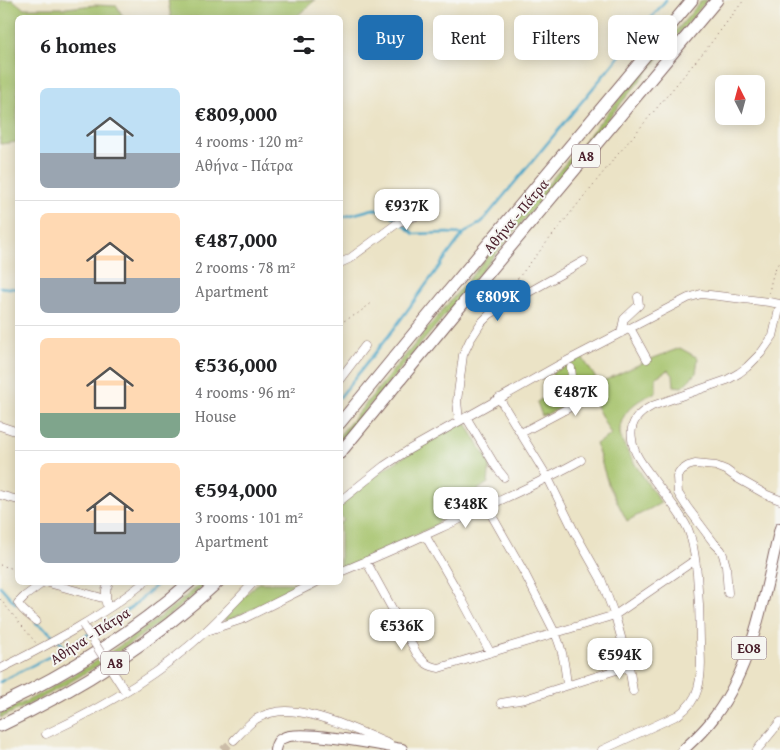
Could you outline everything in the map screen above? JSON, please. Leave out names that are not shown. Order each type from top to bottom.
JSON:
[{"type":"highway","name":"Αθήνα - Πάτρα","points":[[343,419],[692,0]]},
{"type":"highway","name":"Αθήνα - Πάτρα","points":[[343,449],[717,0]]},
{"type":"highway","name":"Αθήνα - Πάτρα","points":[[0,705],[58,676],[106,646],[186,585]]},
{"type":"highway","name":"Α8","points":[[0,726],[51,701],[116,662],[177,618],[215,585]]},
{"type":"main road","name":"ΕΟ8","points":[[683,750],[715,716],[730,693],[743,666],[762,603],[780,528]]},
{"type":"main road","points":[[275,750],[279,740],[295,735],[334,738],[403,750]]},
{"type":"street","points":[[343,262],[399,222],[425,213]]},
{"type":"street","points":[[504,477],[463,419],[457,401],[463,355],[481,323],[490,314],[584,261]]},
{"type":"street","points":[[343,499],[384,466],[410,449],[499,398],[694,296],[710,294],[780,305],[773,336],[761,353],[739,374],[652,406],[636,417],[632,428],[632,438],[640,462],[681,516],[692,538],[700,608],[700,682],[689,706],[678,715],[602,750]]},
{"type":"street","points":[[621,333],[624,319],[639,305],[638,297]]},
{"type":"street","points":[[630,328],[647,359]]},
{"type":"street","points":[[343,375],[365,346]]},
{"type":"street","points":[[521,434],[574,405],[571,368]]},
{"type":"street","points":[[499,398],[548,478],[574,531],[601,579],[615,614],[629,666],[633,691]]},
{"type":"street","points":[[0,426],[15,431]]},
{"type":"street","points":[[343,571],[487,507],[581,460]]},
{"type":"street","points":[[728,593],[724,555],[678,493],[677,477],[679,472],[695,464],[716,466],[767,495],[780,500]]},
{"type":"street","points":[[0,495],[15,499]]},
{"type":"street","points":[[487,507],[525,574],[555,633],[563,657],[567,684]]},
{"type":"street","points":[[425,535],[490,652]]},
{"type":"street","points":[[366,561],[411,644],[425,663],[431,667],[440,668],[615,614],[695,560]]},
{"type":"street","points":[[36,621],[18,603],[41,585]]},
{"type":"street","points":[[56,585],[106,599]]},
{"type":"street","points":[[105,611],[108,585]]},
{"type":"street","points":[[0,669],[36,646],[83,625],[141,585]]},
{"type":"street","points":[[46,734],[90,713],[158,670],[205,632],[251,585]]},
{"type":"street","points":[[205,632],[243,619],[311,585]]},
{"type":"street","points":[[83,625],[125,691]]},
{"type":"street","points":[[502,703],[525,699],[567,684],[629,666]]},
{"type":"street","points":[[234,740],[256,719],[276,712],[286,711],[311,715],[330,721],[403,750]]},
{"type":"street","points":[[757,750],[780,722]]},
{"type":"path","points":[[500,301],[744,0]]},
{"type":"path","points":[[769,302],[772,277],[780,261]]},
{"type":"path","points":[[343,321],[373,302]]},
{"type":"path","points":[[0,565],[15,569]]},
{"type":"path","points":[[0,599],[36,646]]},
{"type":"green space","points":[[0,0],[13,0],[23,8],[117,6],[122,15],[15,15],[15,142],[0,144]]},
{"type":"green space","points":[[168,0],[315,0],[298,15],[170,15]]},
{"type":"green space","points":[[702,0],[707,0],[677,36],[677,30]]},
{"type":"green space","points":[[652,60],[657,60],[343,437],[343,431]]},
{"type":"green space","points":[[680,348],[698,358],[696,373],[682,387],[674,386],[673,375],[668,370],[656,377],[656,393],[643,398],[631,407],[626,412],[621,425],[620,433],[626,448],[661,503],[627,521],[608,484],[596,444],[611,435],[591,396],[542,416],[537,402],[556,388],[552,373],[582,357],[599,383]]},
{"type":"green space","points":[[465,422],[490,464],[488,483],[454,507],[436,525],[343,569],[343,502],[380,472],[427,442]]},
{"type":"green space","points":[[200,585],[206,585],[160,622],[83,675],[0,718],[0,714],[54,686],[105,655]]},
{"type":"green space","points":[[256,585],[307,585],[226,621],[224,620],[235,605]]},
{"type":"waterway","points":[[343,393],[393,330],[463,234],[482,222],[666,0]]},
{"type":"waterway","points":[[343,217],[373,209],[389,213],[414,234],[463,234]]},
{"type":"waterway","points":[[0,287],[15,289]]},
{"type":"waterway","points":[[0,682],[66,648],[132,607],[157,585]]},
{"type":"waterway","points":[[0,586],[16,604]]},
{"type":"waterway","points":[[36,623],[48,631],[66,648]]},
{"type":"tunnel","points":[[223,750],[234,740]]}]
